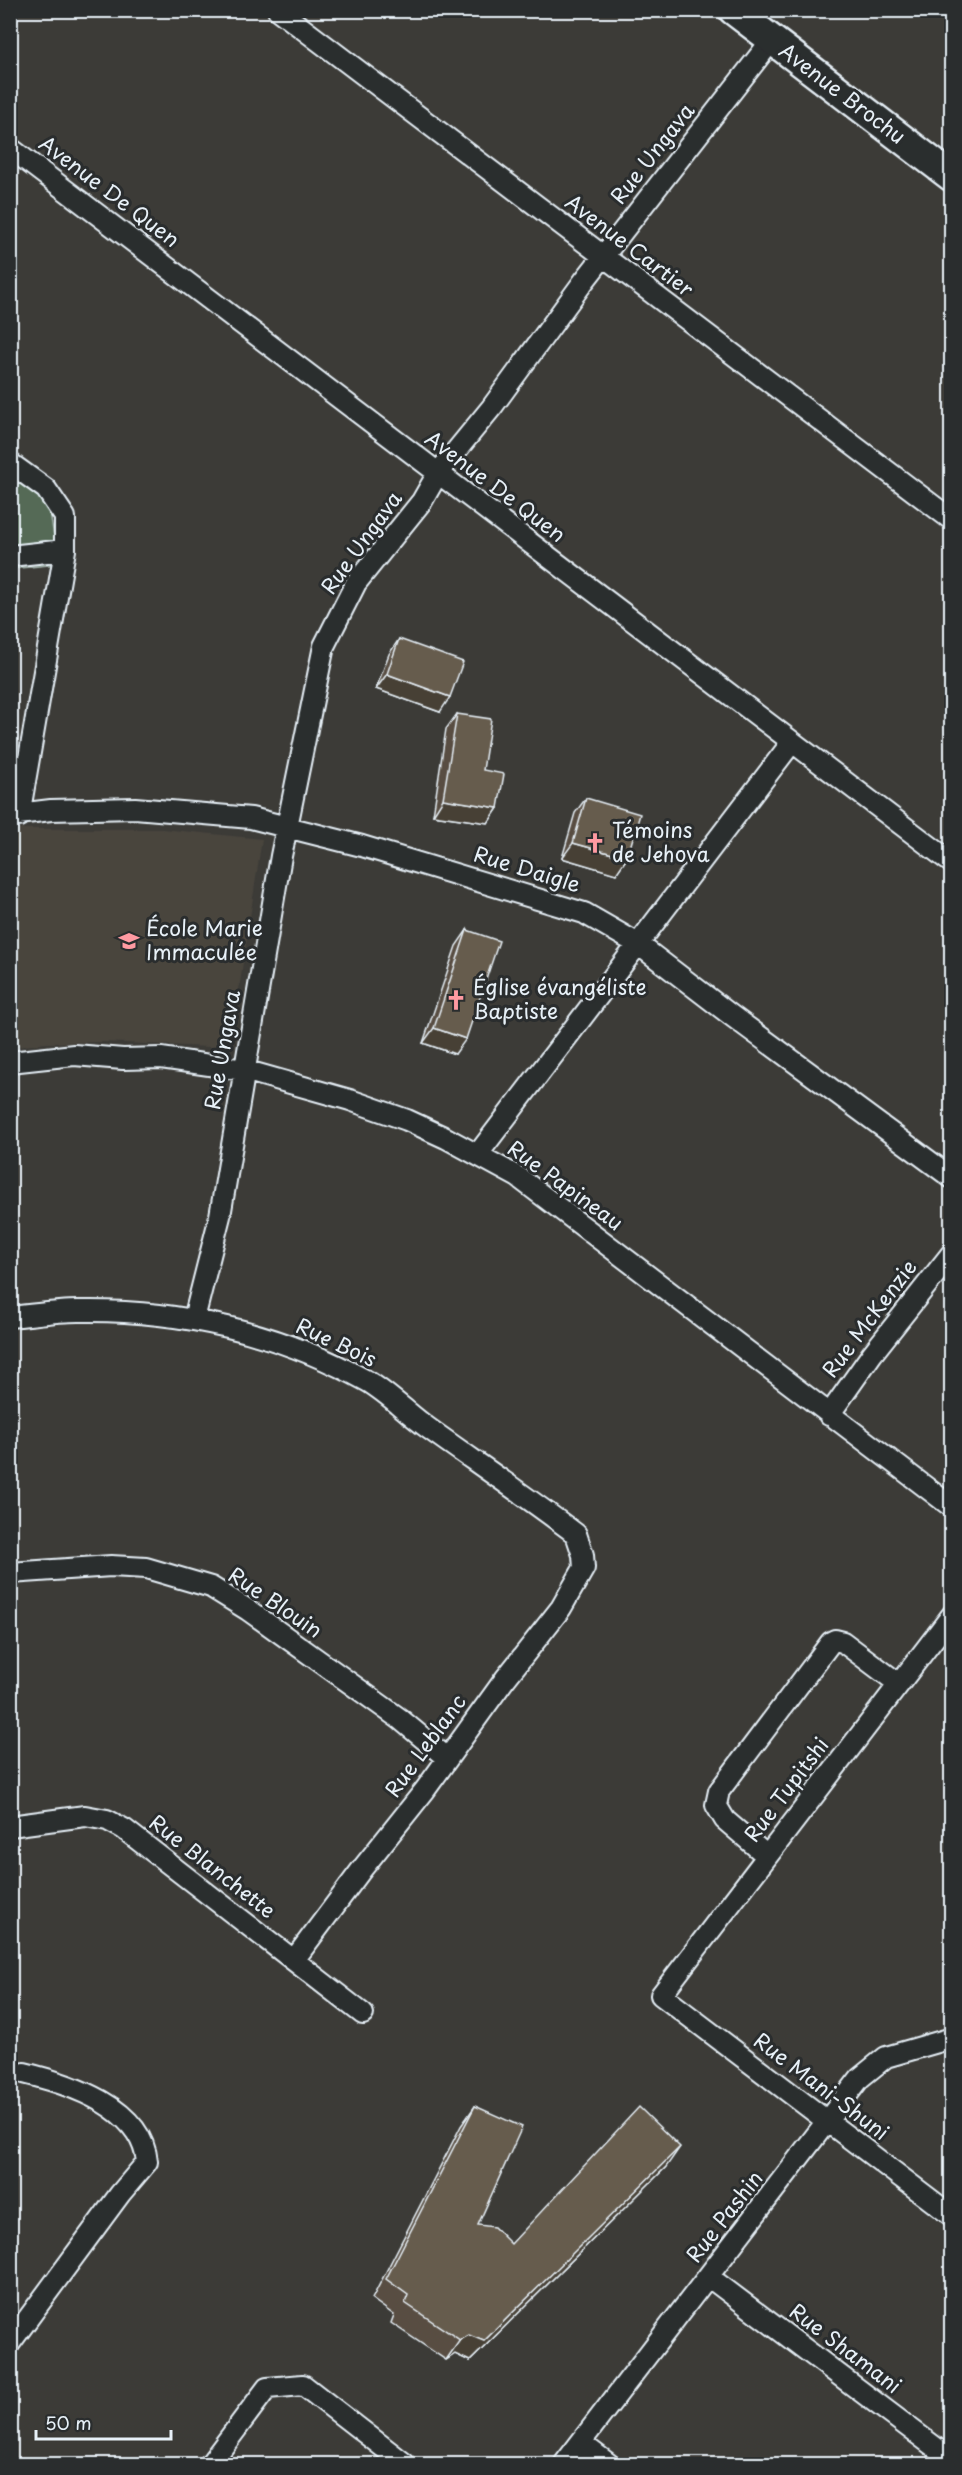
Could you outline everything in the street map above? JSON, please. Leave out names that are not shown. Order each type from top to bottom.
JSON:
[{"type":"street","name":"Avenue Cartier","points":[[278,10],[951,520]]},
{"type":"street","name":"Avenue Brochu","points":[[747,14],[772,40],[949,168]]},
{"type":"street","name":"Rue Ungava","points":[[194,1319],[220,1216],[287,829],[324,646],[357,583],[422,501],[438,473],[492,407],[584,281],[772,40]]},
{"type":"street","name":"Avenue De Quen","points":[[10,148],[951,864]]},
{"type":"street","points":[[10,462],[46,489],[65,517],[65,550],[15,816]]},
{"type":"street","points":[[10,556],[65,550]]},
{"type":"street","points":[[478,1154],[792,742]]},
{"type":"street","name":"Rue Daigle","points":[[15,816],[51,810],[135,808],[250,818],[362,846],[584,913],[638,944],[951,1178]]},
{"type":"street","name":"Rue Papineau","points":[[10,1062],[74,1055],[123,1059],[161,1058],[244,1070],[350,1100],[406,1120],[478,1154],[518,1177],[951,1507]]},
{"type":"street","name":"Rue McKenzie","points":[[829,1415],[872,1354],[951,1253]]},
{"type":"street","name":"Rue Bois","points":[[10,1317],[86,1311],[128,1311],[194,1319],[269,1339],[317,1357],[368,1382],[421,1423],[576,1534],[583,1555]]},
{"type":"street","name":"Rue Leblanc","points":[[294,1960],[561,1608],[584,1568],[583,1555]]},
{"type":"street","name":"Rue Blouin","points":[[10,1573],[100,1566],[146,1568],[210,1587],[248,1610],[400,1719],[447,1758]]},
{"type":"street","name":"Rue Tupitshi","points":[[662,1995],[951,1615]]},
{"type":"street","points":[[767,1856],[725,1820],[716,1805],[719,1791],[831,1642],[835,1640],[843,1642],[899,1684]]},
{"type":"street","name":"Rue Blanchette","points":[[10,1826],[85,1816],[107,1820],[124,1829],[363,2014]]},
{"type":"street","name":"Rue Mani-Shuni","points":[[662,1995],[951,2216]]},
{"type":"street","name":"Rue Pashin","points":[[564,2464],[860,2078],[886,2057],[951,2038]]},
{"type":"street","points":[[10,2343],[120,2194],[147,2162],[146,2145],[121,2115],[64,2082],[24,2073]]},
{"type":"street","name":"Rue Shamani","points":[[709,2277],[951,2460]]},
{"type":"street","points":[[210,2464],[267,2388],[303,2385],[405,2464]]},
{"type":"street","points":[[581,2443],[609,2464]]},
{"type":"shaded area","name":"École Marie Immaculée","points":[[11,829],[162,829],[262,839],[230,1048],[104,1042],[45,1043],[11,1048]]},
{"type":"green space","points":[[10,476],[49,505],[58,564],[11,569]]},
{"type":"building","points":[[399,639],[463,662],[450,697],[387,674]]},
{"type":"building","points":[[457,714],[491,719],[483,770],[504,774],[498,808],[443,799]]},
{"type":"building","points":[[586,798],[640,814],[627,858],[573,843]]},
{"type":"building","name":"Église évangéliste Baptiste","points":[[467,930],[499,941],[466,1039],[434,1028]]},
{"type":"building","points":[[475,2106],[522,2127],[478,2225],[494,2227],[511,2244],[639,2107],[680,2147],[484,2341],[469,2335],[460,2340],[405,2303],[408,2295],[386,2279]]},
{"type":"place","name":"Témoins de Jehova","points":[[595,843]]},
{"type":"place","name":"École Marie Immaculée","points":[[129,941]]},
{"type":"place","name":"Église évangéliste Baptiste","points":[[456,1000]]}]
